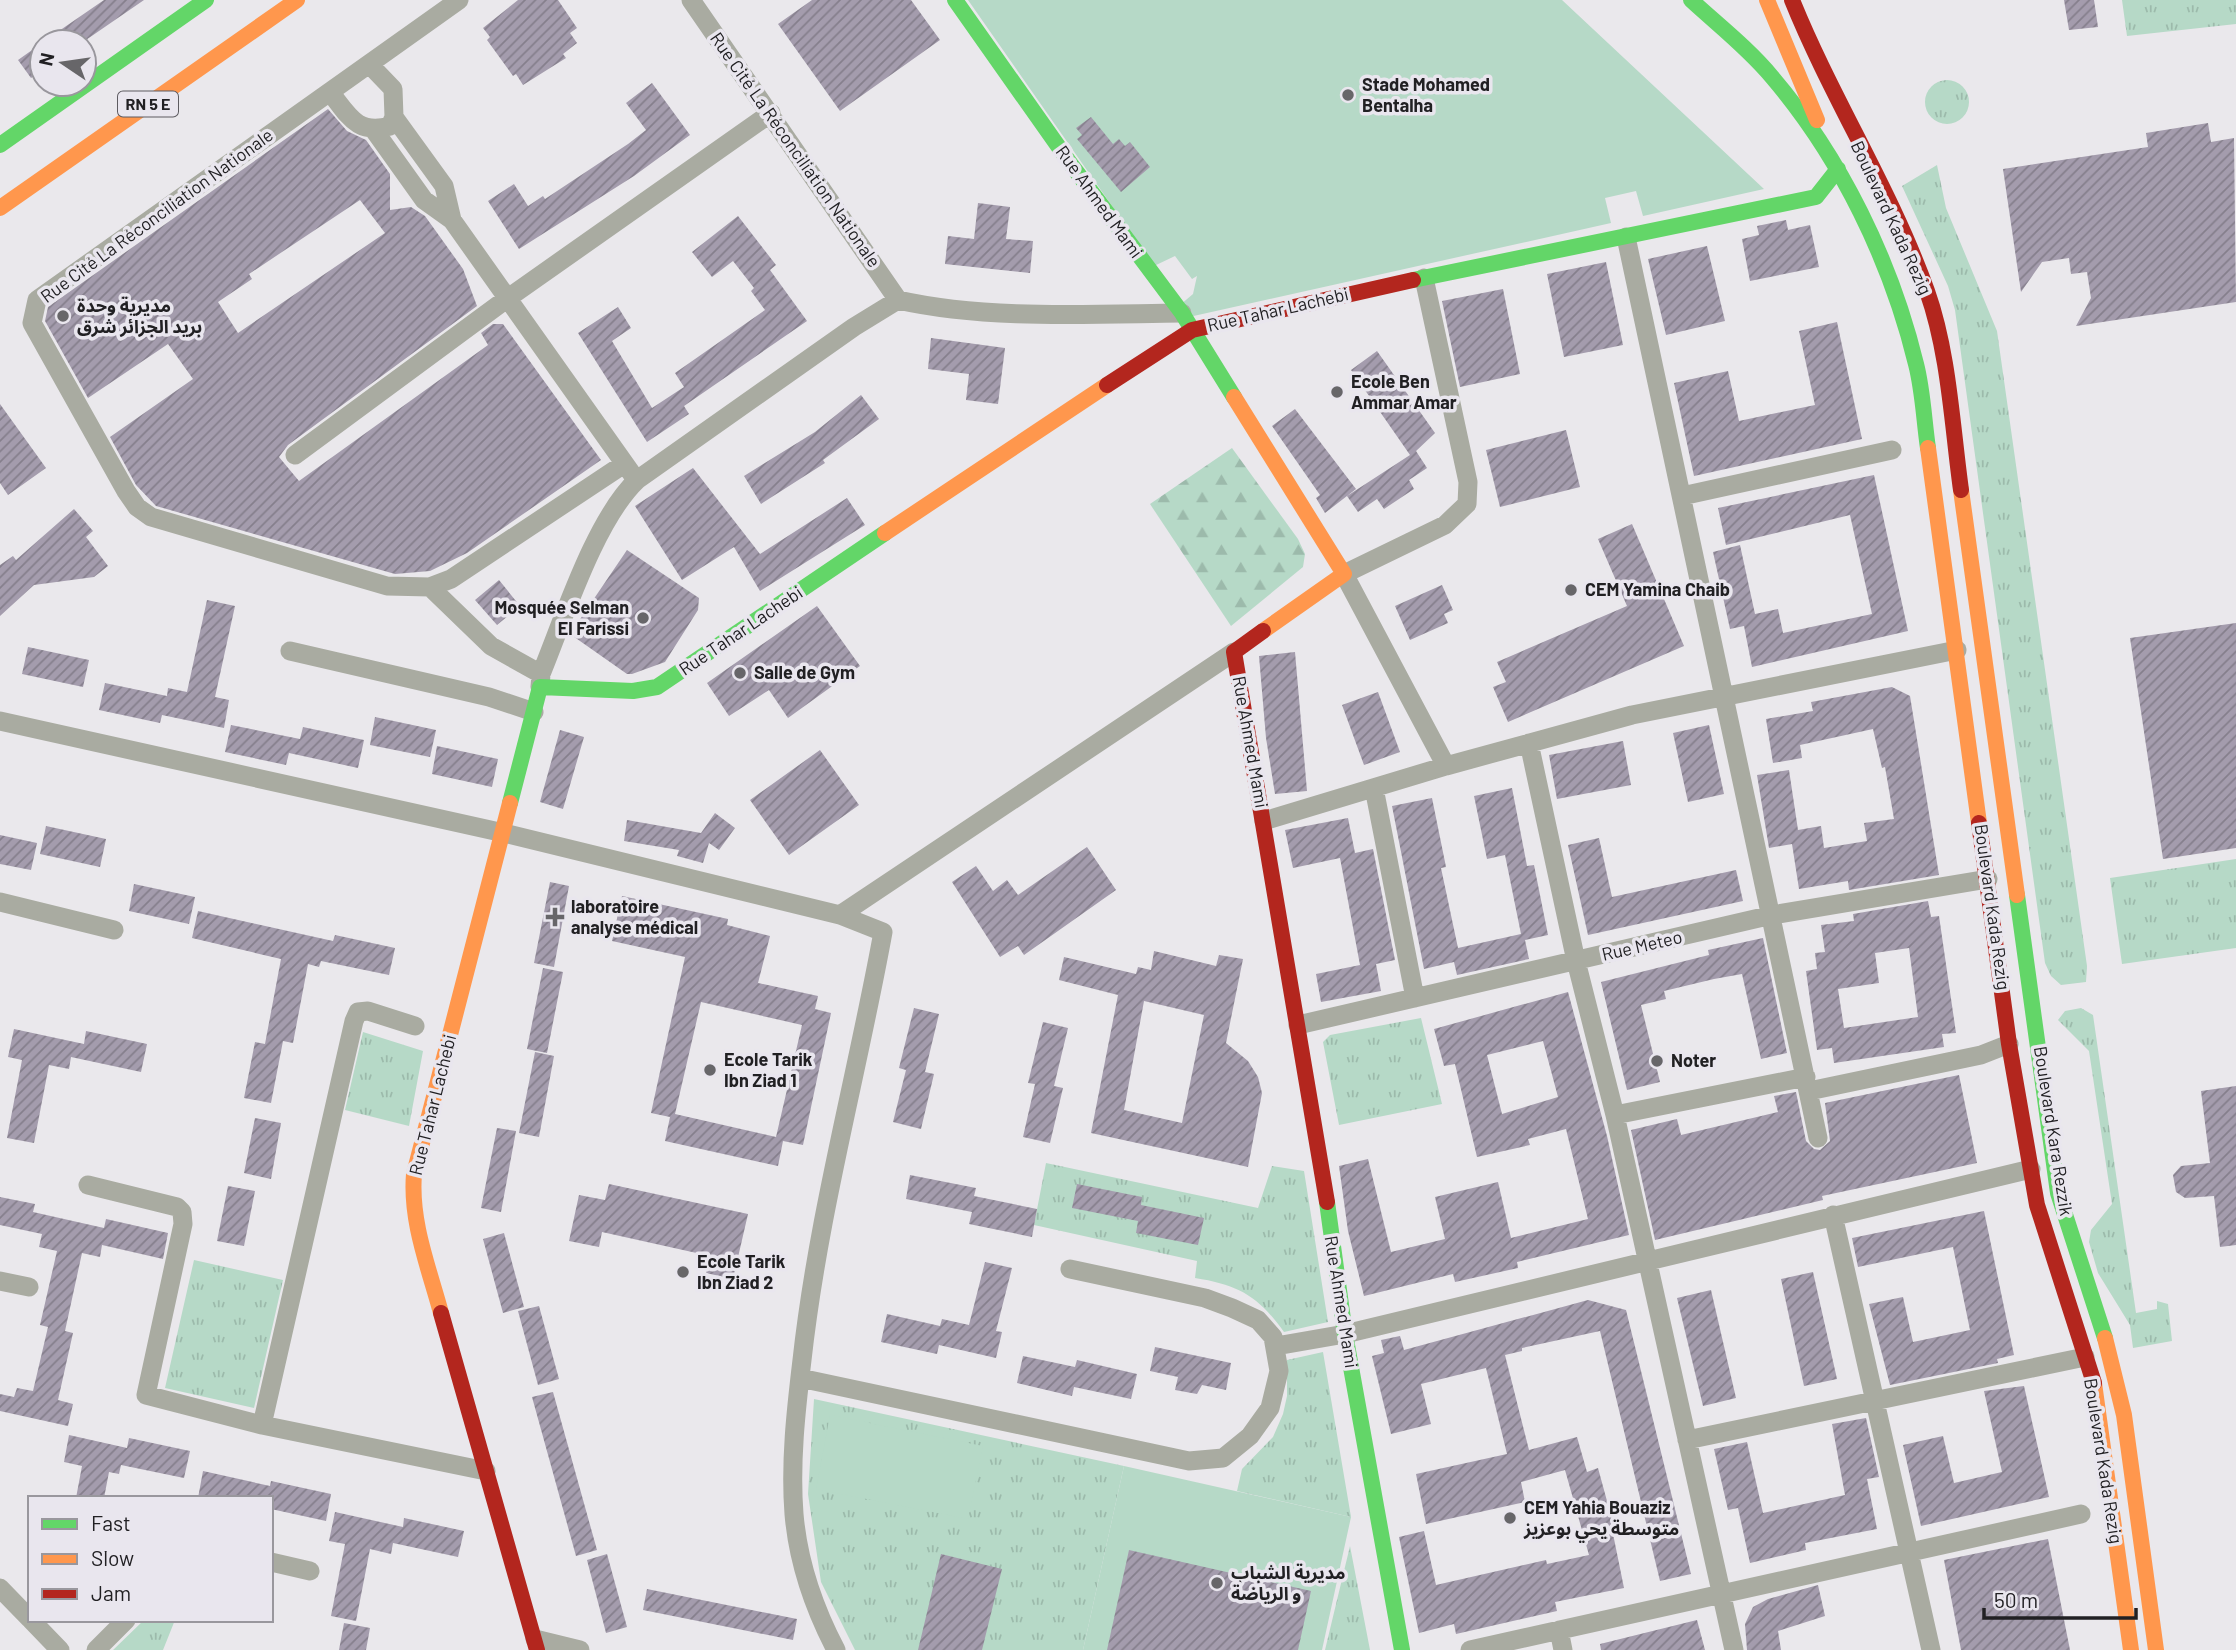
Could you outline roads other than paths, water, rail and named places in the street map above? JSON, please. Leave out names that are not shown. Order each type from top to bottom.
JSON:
[{"type":"main road","name":"RN 5 E","points":[[0,145],[206,0]]},
{"type":"main road","name":"RN 5 E","points":[[0,208],[297,0]]},
{"type":"main road","name":"Rue Ahmed Mami","points":[[955,0],[1187,322],[1344,574],[1234,652],[1320,1152],[1345,1334],[1402,1650]]},
{"type":"main road","points":[[1691,0],[1771,76],[1825,145]]},
{"type":"main road","name":"Boulevard Kada Rezig","points":[[1767,0],[1809,98],[1825,145],[1882,259],[1917,366],[2009,1044],[2043,1226],[2085,1357],[2102,1430],[2132,1650]]},
{"type":"main road","name":"Boulevard Kada Rezig","points":[[1791,0],[1817,62],[1927,291],[1942,350],[2037,1028]]},
{"type":"main road","name":"Rue Tahar Lachebi","points":[[553,1647],[486,1471],[416,1223],[412,1197],[414,1174],[504,833],[540,680],[634,691],[657,687],[999,455],[1187,322],[1424,278],[1816,197],[1838,169]]},
{"type":"main road","name":"Boulevard Kara Rezzik","points":[[2037,1028],[2058,1193],[2069,1233]]},
{"type":"main road","name":"Boulevard Kada Rezig","points":[[2069,1233],[2107,1343],[2124,1415],[2156,1650]]},
{"type":"street","name":"Rue Cité La Réconciliation Nationale","points":[[459,0],[37,300],[32,323],[126,491],[137,507],[150,517],[387,586],[430,587],[472,567],[624,464]]},
{"type":"street","name":"Rue Cité La Réconciliation Nationale","points":[[691,0],[898,299]]},
{"type":"street","points":[[330,92],[363,128],[374,130],[390,126],[394,117],[393,89],[369,64]]},
{"type":"street","points":[[295,455],[508,299],[771,113]]},
{"type":"street","points":[[394,117],[444,186],[452,220]]},
{"type":"street","points":[[374,130],[424,200],[452,220],[637,480]]},
{"type":"street","points":[[1626,237],[1818,1138]]},
{"type":"street","points":[[1424,278],[1468,482],[1467,504],[1445,525],[1344,574],[1446,766]]},
{"type":"street","points":[[430,587],[492,646],[540,680],[605,522],[620,496],[637,480],[898,299],[928,306],[1187,322]]},
{"type":"street","points":[[1682,496],[1892,450]]},
{"type":"street","points":[[1264,821],[1446,766],[1632,715],[1957,650]]},
{"type":"street","points":[[290,651],[489,697],[534,712]]},
{"type":"street","points":[[840,915],[1234,652]]},
{"type":"street","points":[[0,721],[504,833],[840,915],[883,932],[829,1182],[809,1292],[800,1378],[794,1513],[806,1580],[836,1650]]},
{"type":"street","points":[[1530,743],[1576,961],[1615,1115],[1645,1261],[1734,1650]]},
{"type":"street","points":[[1374,788],[1415,998]]},
{"type":"street","name":"Rue Meteo","points":[[1297,1025],[1772,915],[1988,879]]},
{"type":"street","points":[[0,901],[114,930]]},
{"type":"street","points":[[262,1425],[354,1021],[358,1012],[368,1011],[415,1026]]},
{"type":"street","points":[[1615,1115],[1980,1055],[2009,1044]]},
{"type":"street","points":[[1276,1346],[1345,1334],[2031,1169]]},
{"type":"street","points":[[88,1185],[177,1207],[182,1212],[183,1224],[146,1395],[262,1425],[486,1471]]},
{"type":"street","points":[[1833,1215],[1931,1650]]},
{"type":"street","points":[[800,1378],[1189,1461],[1223,1458],[1250,1436],[1270,1408],[1279,1371],[1273,1337],[1258,1320],[1232,1308],[1070,1269]]},
{"type":"street","points":[[0,1281],[29,1287]]},
{"type":"street","points":[[1687,1440],[2085,1357]]},
{"type":"street","points":[[1470,1650],[2081,1514]]},
{"type":"street","points":[[273,1562],[310,1571]]},
{"type":"street","points":[[0,1588],[28,1618]]},
{"type":"street","points":[[32,1622],[60,1650]]},
{"type":"street","points":[[96,1650],[124,1622]]},
{"type":"street","points":[[1559,1630],[1563,1650]]},
{"type":"place","name":"Stade Mohamed Bentalha","points":[[1348,95]]},
{"type":"place","name":"مديرية وحدة بريد الجزائر شرق","points":[[63,316]]},
{"type":"place","name":"Ecole Ben Ammar Amar","points":[[1337,392]]},
{"type":"place","name":"CEM Yamina Chaib","points":[[1571,590]]},
{"type":"place","name":"Mosquée Selman El Farissi","points":[[643,618]]},
{"type":"place","name":"Salle de Gym","points":[[740,673]]},
{"type":"place","name":"laboratoire analyse médical","points":[[555,917]]},
{"type":"place","name":"Noter","points":[[1657,1061]]},
{"type":"place","name":"Ecole Tarik Ibn Ziad 1","points":[[710,1070]]},
{"type":"place","name":"Ecole Tarik Ibn Ziad 2","points":[[683,1272]]},
{"type":"place","name":"CEM Yahia Bouaziz متوسطة يحي بوعزيز","points":[[1510,1518]]},
{"type":"place","name":"مديرية الشباب و الرياضة","points":[[1217,1583]]}]
